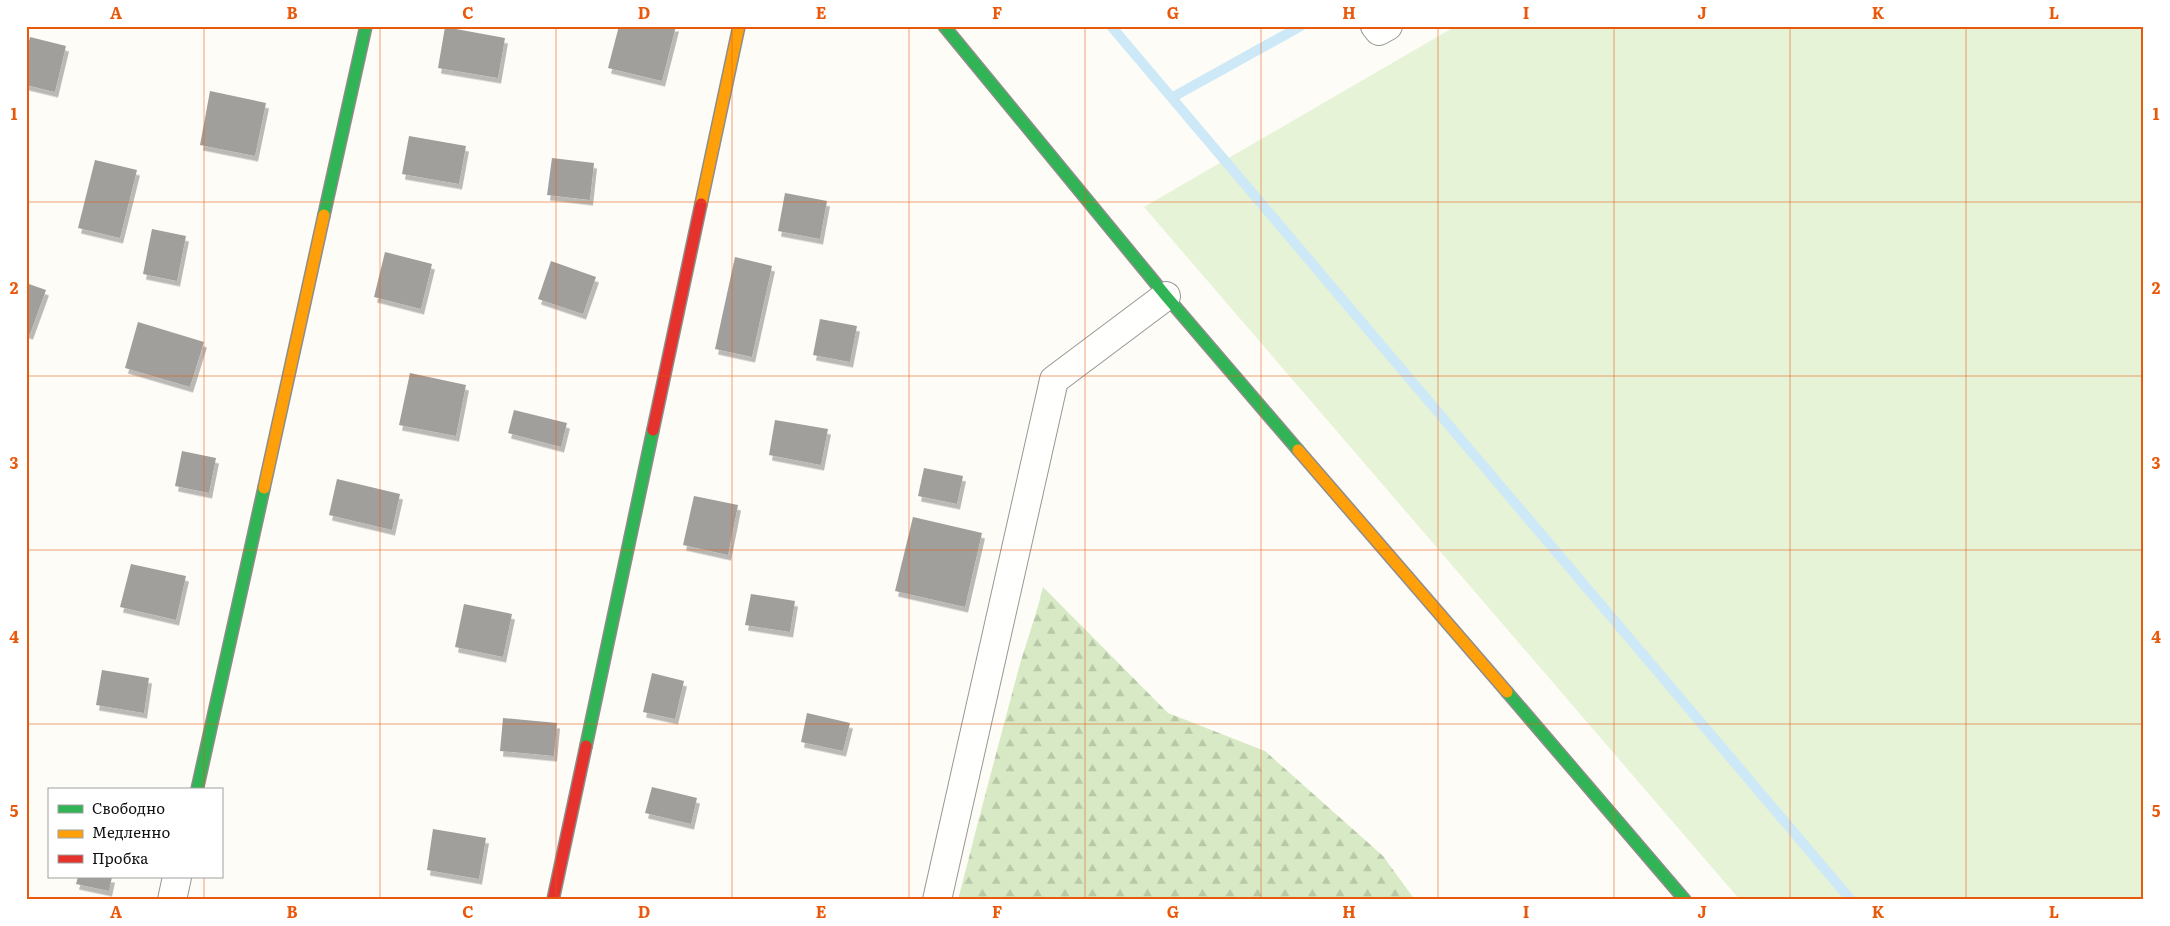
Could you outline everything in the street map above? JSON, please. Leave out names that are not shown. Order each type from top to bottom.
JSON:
[{"type":"street","points":[[197,788],[366,26]]},
{"type":"street","points":[[553,900],[739,26]]},
{"type":"street","points":[[944,26],[1166,296],[1685,900]]},
{"type":"street","points":[[1375,26],[1379,31],[1388,26]]},
{"type":"street","points":[[937,900],[1054,380],[1166,296]]},
{"type":"street","points":[[172,900],[177,878]]},
{"type":"green space","points":[[1456,26],[2144,26],[2144,900],[1740,900],[1144,207]]},
{"type":"green space","points":[[1043,587],[1168,713],[1265,751],[1383,856],[1415,900],[958,900],[1017,675]]},
{"type":"building","points":[[619,26],[676,26],[662,81],[608,68]]},
{"type":"building","points":[[445,27],[505,38],[498,78],[438,68]]},
{"type":"building","points":[[30,37],[66,46],[55,92],[26,85],[26,53]]},
{"type":"building","points":[[210,91],[266,103],[255,156],[200,145]]},
{"type":"building","points":[[409,136],[466,146],[459,184],[402,174]]},
{"type":"building","points":[[552,158],[594,163],[590,200],[547,195]]},
{"type":"building","points":[[95,160],[137,170],[120,238],[78,228]]},
{"type":"building","points":[[785,193],[827,201],[820,239],[778,231]]},
{"type":"building","points":[[152,229],[186,236],[177,281],[143,274]]},
{"type":"building","points":[[385,252],[432,264],[421,309],[374,297]]},
{"type":"building","points":[[735,257],[772,266],[752,357],[715,349]]},
{"type":"building","points":[[551,261],[596,277],[583,314],[538,299]]},
{"type":"building","points":[[26,283],[46,290],[30,334],[26,333]]},
{"type":"building","points":[[820,319],[857,326],[850,362],[813,355]]},
{"type":"building","points":[[138,322],[204,342],[190,387],[125,368]]},
{"type":"building","points":[[410,373],[466,385],[456,436],[399,425]]},
{"type":"building","points":[[514,410],[567,423],[561,447],[508,433]]},
{"type":"building","points":[[775,420],[828,429],[821,465],[769,455]]},
{"type":"building","points":[[182,451],[216,458],[209,493],[175,486]]},
{"type":"building","points":[[924,468],[963,476],[957,504],[918,496]]},
{"type":"building","points":[[337,479],[400,494],[392,530],[329,515]]},
{"type":"building","points":[[694,496],[738,505],[728,555],[683,545]]},
{"type":"building","points":[[913,517],[982,533],[965,607],[895,591]]},
{"type":"building","points":[[131,564],[186,576],[176,620],[120,607]]},
{"type":"building","points":[[751,594],[795,601],[790,632],[745,625]]},
{"type":"building","points":[[464,604],[512,614],[503,657],[455,647]]},
{"type":"building","points":[[102,670],[149,678],[144,713],[96,705]]},
{"type":"building","points":[[652,673],[684,681],[675,719],[643,712]]},
{"type":"building","points":[[807,713],[850,723],[843,751],[801,742]]},
{"type":"building","points":[[503,718],[557,723],[554,756],[500,751]]},
{"type":"building","points":[[652,787],[697,798],[691,824],[645,813]]},
{"type":"building","points":[[433,829],[486,838],[479,879],[427,870]]},
{"type":"building","points":[[78,878],[112,878],[109,891],[76,884]]},
{"type":"waterway","points":[[1111,26],[1851,900]]},
{"type":"waterway","points":[[1173,97],[1301,26]]},
{"type":"traffic: fast","points":[[324,215],[366,26]]},
{"type":"traffic: fast","points":[[944,26],[1166,296],[1298,450]]},
{"type":"traffic: fast","points":[[586,746],[653,430]]},
{"type":"traffic: fast","points":[[197,788],[264,488]]},
{"type":"traffic: fast","points":[[1507,692],[1685,900]]},
{"type":"traffic: slow","points":[[701,204],[739,26]]},
{"type":"traffic: slow","points":[[264,488],[324,215]]},
{"type":"traffic: slow","points":[[1298,450],[1507,692]]},
{"type":"traffic: jam","points":[[653,430],[701,204]]},
{"type":"traffic: jam","points":[[553,900],[586,746]]}]
